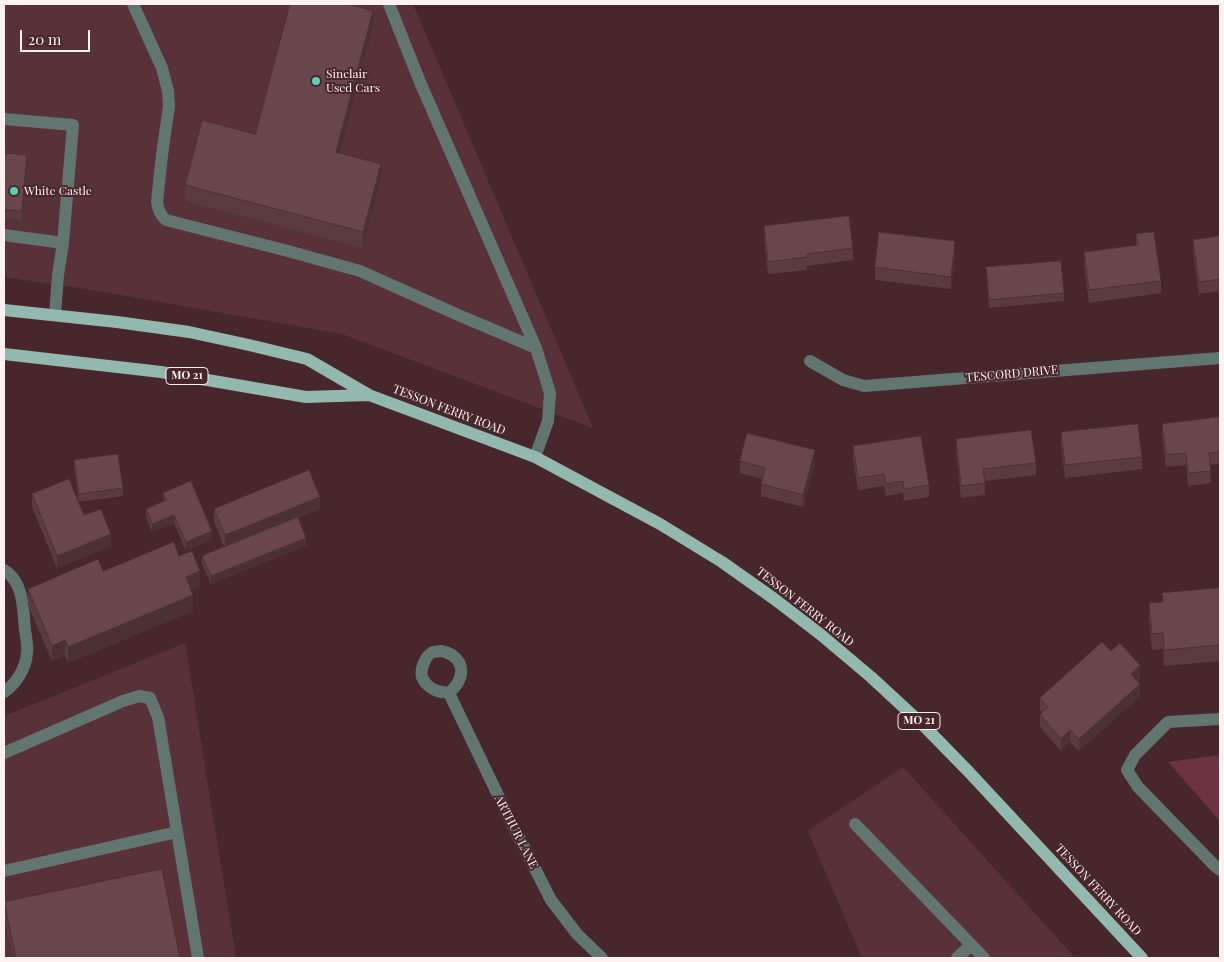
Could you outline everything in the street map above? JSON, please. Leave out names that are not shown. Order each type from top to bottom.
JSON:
[{"type":"main road","name":"TESSON FERRY ROAD","points":[[4,310],[189,332],[307,359],[369,395],[535,457],[660,524],[722,562],[820,634],[871,677],[923,725],[1028,834],[1142,958]]},
{"type":"main road","name":"TESSON FERRY ROAD","points":[[4,354],[161,372],[306,397],[369,395]]},
{"type":"street","points":[[133,4],[162,68],[168,91],[169,106],[157,202],[160,215],[166,220],[360,271],[536,348]]},
{"type":"street","points":[[389,4],[420,82],[536,348],[550,393],[548,420],[535,457]]},
{"type":"street","points":[[4,119],[73,125],[55,315]]},
{"type":"street","points":[[4,235],[63,243]]},
{"type":"street","name":"TESCORD DRIVE","points":[[810,362],[843,380],[864,386],[1220,358]]},
{"type":"street","points":[[4,570],[15,581],[21,594],[27,653],[19,677],[4,692]]},
{"type":"street","name":"ARTHUR LANE","points":[[450,693],[509,818],[551,900],[577,934],[602,958]]},
{"type":"street","points":[[4,753],[123,701],[139,696],[150,698],[158,716],[198,958]]},
{"type":"street","points":[[1220,719],[1168,722],[1135,755],[1127,770],[1138,786],[1220,870]]},
{"type":"street","points":[[856,824],[984,958]]},
{"type":"street","points":[[4,871],[177,832]]},
{"type":"street","points":[[958,958],[971,945]]},
{"type":"shaded area","points":[[4,4],[413,4],[593,428],[342,334],[93,290],[4,277]]},
{"type":"shaded area","points":[[185,643],[236,958],[4,958],[4,716]]},
{"type":"shaded area","points":[[1220,755],[1220,821],[1168,762]]},
{"type":"shaded area","points":[[903,767],[1075,958],[862,958],[808,831]]},
{"type":"building","name":"Sinclair Used Cars","points":[[290,4],[348,4],[373,11],[336,152],[381,164],[363,232],[185,185],[202,120],[255,134]]},
{"type":"building","name":"White Castle","points":[[4,153],[27,155],[22,211],[4,210]]},
{"type":"building","points":[[849,216],[853,248],[807,254],[807,257],[768,262],[764,226]]},
{"type":"building","points":[[879,232],[955,241],[951,277],[875,267]]},
{"type":"building","points":[[1154,232],[1161,281],[1089,290],[1084,252],[1138,245],[1136,234]]},
{"type":"building","points":[[1220,236],[1220,279],[1199,282],[1193,240]]},
{"type":"building","points":[[1061,261],[1064,293],[989,300],[986,267]]},
{"type":"building","points":[[1220,417],[1220,452],[1209,453],[1211,471],[1188,473],[1186,453],[1166,455],[1162,424]]},
{"type":"building","points":[[1138,424],[1142,457],[1065,465],[1061,432]]},
{"type":"building","points":[[1031,430],[1036,463],[983,469],[985,483],[961,486],[956,439]]},
{"type":"building","points":[[747,433],[815,450],[803,495],[761,484],[765,468],[740,461]]},
{"type":"building","points":[[921,436],[929,485],[904,489],[903,481],[886,484],[884,474],[858,478],[853,446]]},
{"type":"building","points":[[118,454],[123,488],[79,494],[74,460]]},
{"type":"building","points":[[309,470],[320,497],[225,535],[214,509]]},
{"type":"building","points":[[69,479],[84,515],[101,509],[111,534],[57,556],[32,494]]},
{"type":"building","points":[[191,481],[212,531],[186,542],[174,515],[152,524],[146,509],[166,500],[163,493]]},
{"type":"building","points":[[298,517],[306,538],[211,576],[202,556]]},
{"type":"building","points":[[174,542],[179,556],[192,551],[200,571],[186,577],[193,595],[68,647],[65,640],[52,646],[28,589],[98,559],[103,571]]},
{"type":"building","points":[[1220,588],[1220,645],[1164,650],[1163,633],[1152,634],[1149,603],[1163,602],[1162,593]]},
{"type":"building","points":[[1102,642],[1111,651],[1120,643],[1140,665],[1131,674],[1140,684],[1079,739],[1070,730],[1061,739],[1040,715],[1048,707],[1040,698]]},
{"type":"building","points":[[162,869],[180,958],[16,958],[4,902]]},
{"type":"place","name":"Sinclair Used Cars","points":[[316,81]]},
{"type":"place","name":"White Castle","points":[[14,191]]}]
